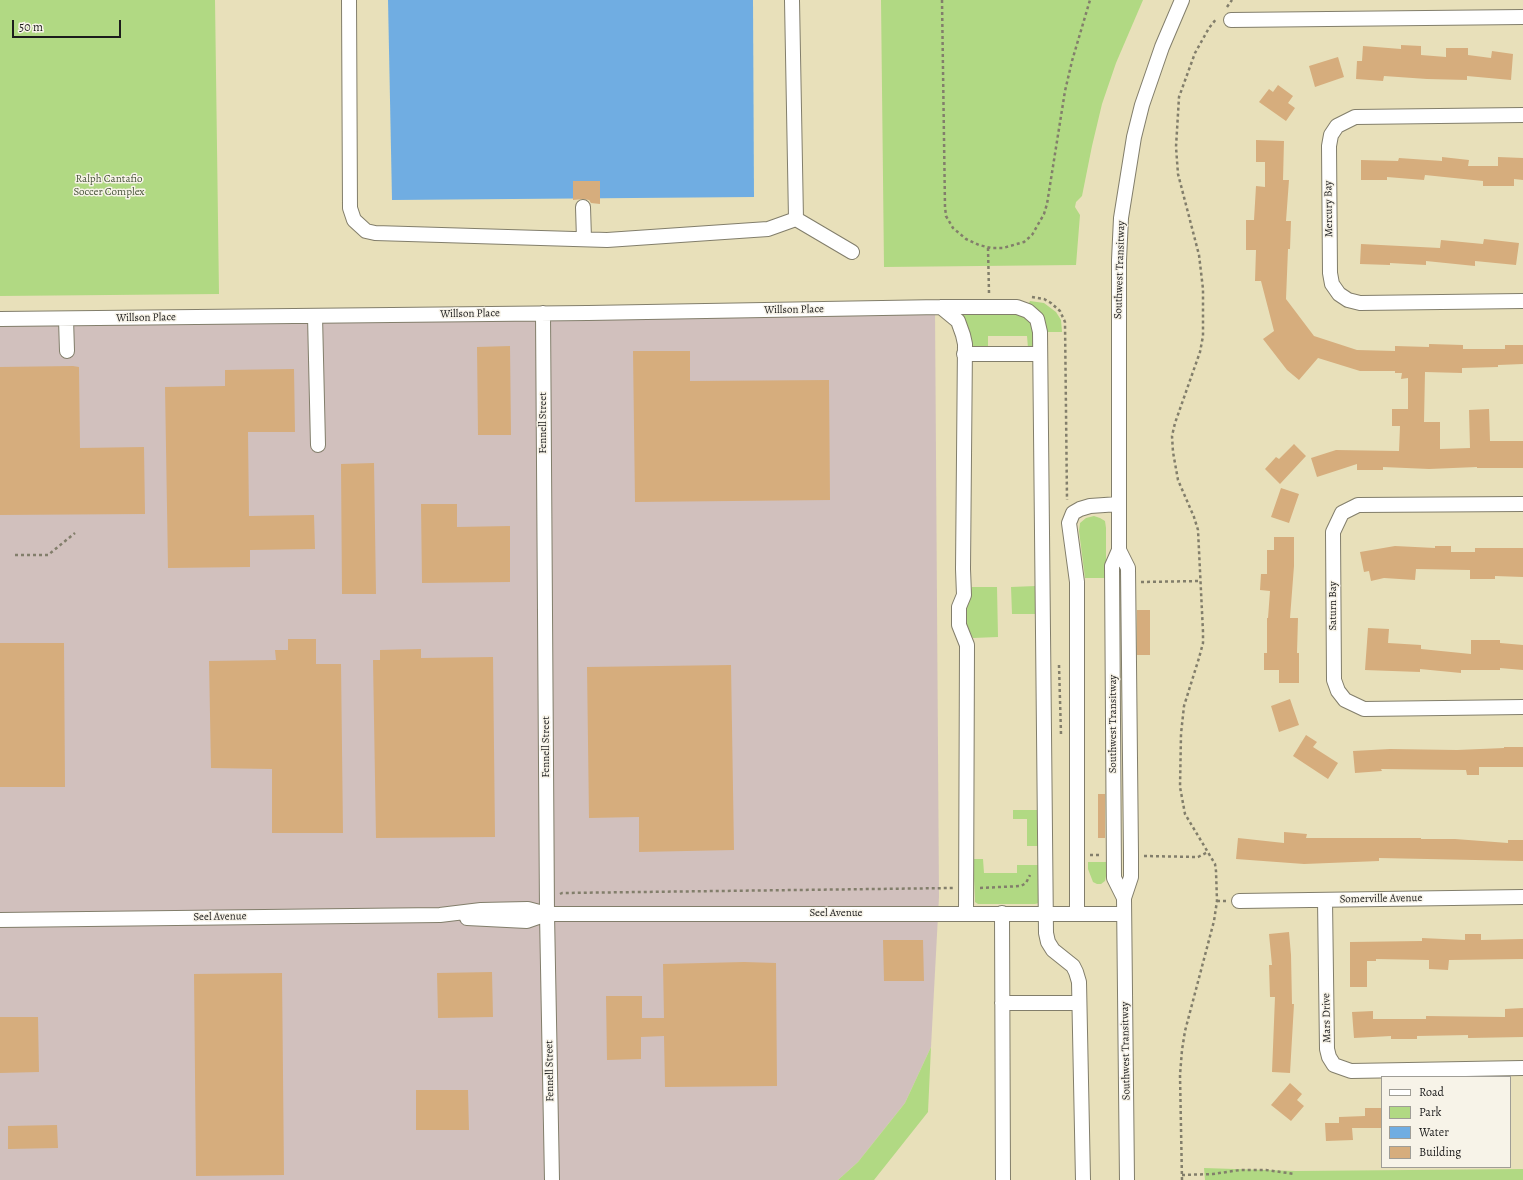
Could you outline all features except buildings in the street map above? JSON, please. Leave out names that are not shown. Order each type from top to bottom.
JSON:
[{"type":"street","points":[[349,0],[350,208],[354,220],[366,231],[375,234],[607,240],[768,229],[796,219]]},
{"type":"street","points":[[792,0],[796,219]]},
{"type":"street","name":"Southwest Transitway","points":[[1124,898],[1114,878],[1112,566],[1119,550],[1119,260],[1125,190],[1134,137],[1142,105],[1162,47],[1182,0]]},
{"type":"street","points":[[1225,14],[1523,17]]},
{"type":"street","name":"Mercury Bay","points":[[1523,115],[1355,117],[1337,126],[1331,135],[1329,154],[1330,273],[1332,284],[1339,294],[1348,300],[1360,303],[1523,301]]},
{"type":"street","points":[[583,207],[584,239]]},
{"type":"street","points":[[796,219],[852,252]]},
{"type":"street","points":[[941,307],[958,321],[964,335],[964,595],[959,607],[959,625],[967,645],[966,913]]},
{"type":"street","name":"Willson Place","points":[[0,320],[1017,307],[1028,311],[1037,319],[1040,332],[1040,354]]},
{"type":"street","name":"Fennell Street","points":[[543,313],[547,914],[552,1180]]},
{"type":"street","points":[[315,316],[318,445]]},
{"type":"street","points":[[66,319],[68,351]]},
{"type":"street","points":[[964,349],[1040,354],[1046,933],[1048,942],[1053,950],[1068,962],[1076,972],[1079,982],[1083,1180]]},
{"type":"street","points":[[1077,914],[1077,582],[1069,523],[1073,513],[1080,509],[1090,506],[1119,504]]},
{"type":"street","name":"Saturn Bay","points":[[1523,504],[1358,505],[1342,513],[1333,532],[1334,680],[1338,691],[1345,700],[1364,709],[1523,707]]},
{"type":"street","name":"Southwest Transitway","points":[[1119,550],[1128,568],[1131,878],[1124,898],[1127,1180]]},
{"type":"street","name":"Somerville Avenue","points":[[1239,901],[1523,897]]},
{"type":"street","name":"Mars Drive","points":[[1325,900],[1327,1049],[1334,1065],[1351,1071],[1523,1068]]},
{"type":"street","name":"Seel Avenue","points":[[0,920],[440,915],[481,910],[528,909],[547,914],[1124,914]]},
{"type":"street","points":[[1002,914],[1003,1180]]},
{"type":"street","points":[[1002,1003],[1079,1003]]},
{"type":"path","points":[[942,0],[946,216],[953,228],[966,239],[988,248],[1004,248],[1024,242],[1032,235],[1044,214],[1047,204],[1065,91],[1090,0]]},
{"type":"path","points":[[1182,1180],[1180,1075],[1182,1050],[1185,1031],[1214,920],[1217,901],[1216,871],[1208,852],[1185,814],[1180,787],[1181,734],[1184,706],[1200,658],[1203,644],[1203,632],[1198,530],[1178,480],[1172,436],[1200,352],[1203,336],[1203,289],[1199,255],[1178,174],[1176,148],[1179,97],[1186,75],[1206,34],[1225,14],[1232,0]]},
{"type":"path","points":[[988,248],[988,272]]},
{"type":"path","points":[[16,555],[48,555],[75,533]]},
{"type":"path","points":[[1059,661],[1062,739]]},
{"type":"path","points":[[1131,855],[1198,857],[1208,852]]},
{"type":"path","points":[[1077,855],[1114,855]]},
{"type":"path","points":[[547,914],[562,893],[1021,886],[1026,884],[1031,874]]},
{"type":"path","points":[[1182,1176],[1213,1174],[1240,1170],[1266,1170],[1295,1174]]},
{"type":"shaded area","points":[[935,308],[939,897],[931,1047],[905,1103],[858,1162],[838,1180],[0,1180],[0,319]]},
{"type":"green space","name":"Ralph Cantafio Soccer Complex","points":[[0,0],[215,0],[219,294],[0,296]]},
{"type":"green space","points":[[881,0],[1143,0],[1116,63],[1102,104],[1082,196],[1076,202],[1075,207],[1080,215],[1076,265],[884,267]]},
{"type":"green space","points":[[1030,301],[1044,303],[1056,312],[1061,320],[1062,332],[1044,332],[1042,314],[1029,303]]},
{"type":"green space","points":[[965,312],[1016,312],[1031,320],[1037,348],[1028,348],[1027,336],[988,336],[988,350],[972,350],[972,343],[969,339],[969,330],[962,316]]},
{"type":"green space","points":[[1094,516],[1105,521],[1106,578],[1085,578],[1079,531],[1080,523],[1086,518]]},
{"type":"green space","points":[[1036,586],[1037,614],[1012,614],[1011,587]]},
{"type":"green space","points":[[972,587],[997,587],[998,637],[973,638],[967,626],[966,611]]},
{"type":"green space","points":[[1013,810],[1041,810],[1042,846],[1027,846],[1027,819],[1013,819]]},
{"type":"green space","points":[[973,859],[983,859],[984,873],[1017,873],[1017,865],[1042,865],[1039,903],[978,904],[975,902]]},
{"type":"green space","points":[[1088,862],[1109,862],[1105,881],[1101,884],[1093,882],[1088,869]]},
{"type":"green space","points":[[931,1047],[928,1112],[874,1180],[838,1180],[858,1162],[905,1103]]},
{"type":"green space","points":[[1204,1168],[1296,1171],[1523,1169],[1523,1180],[1205,1180]]},
{"type":"water","points":[[388,0],[753,0],[754,197],[392,200]]}]
